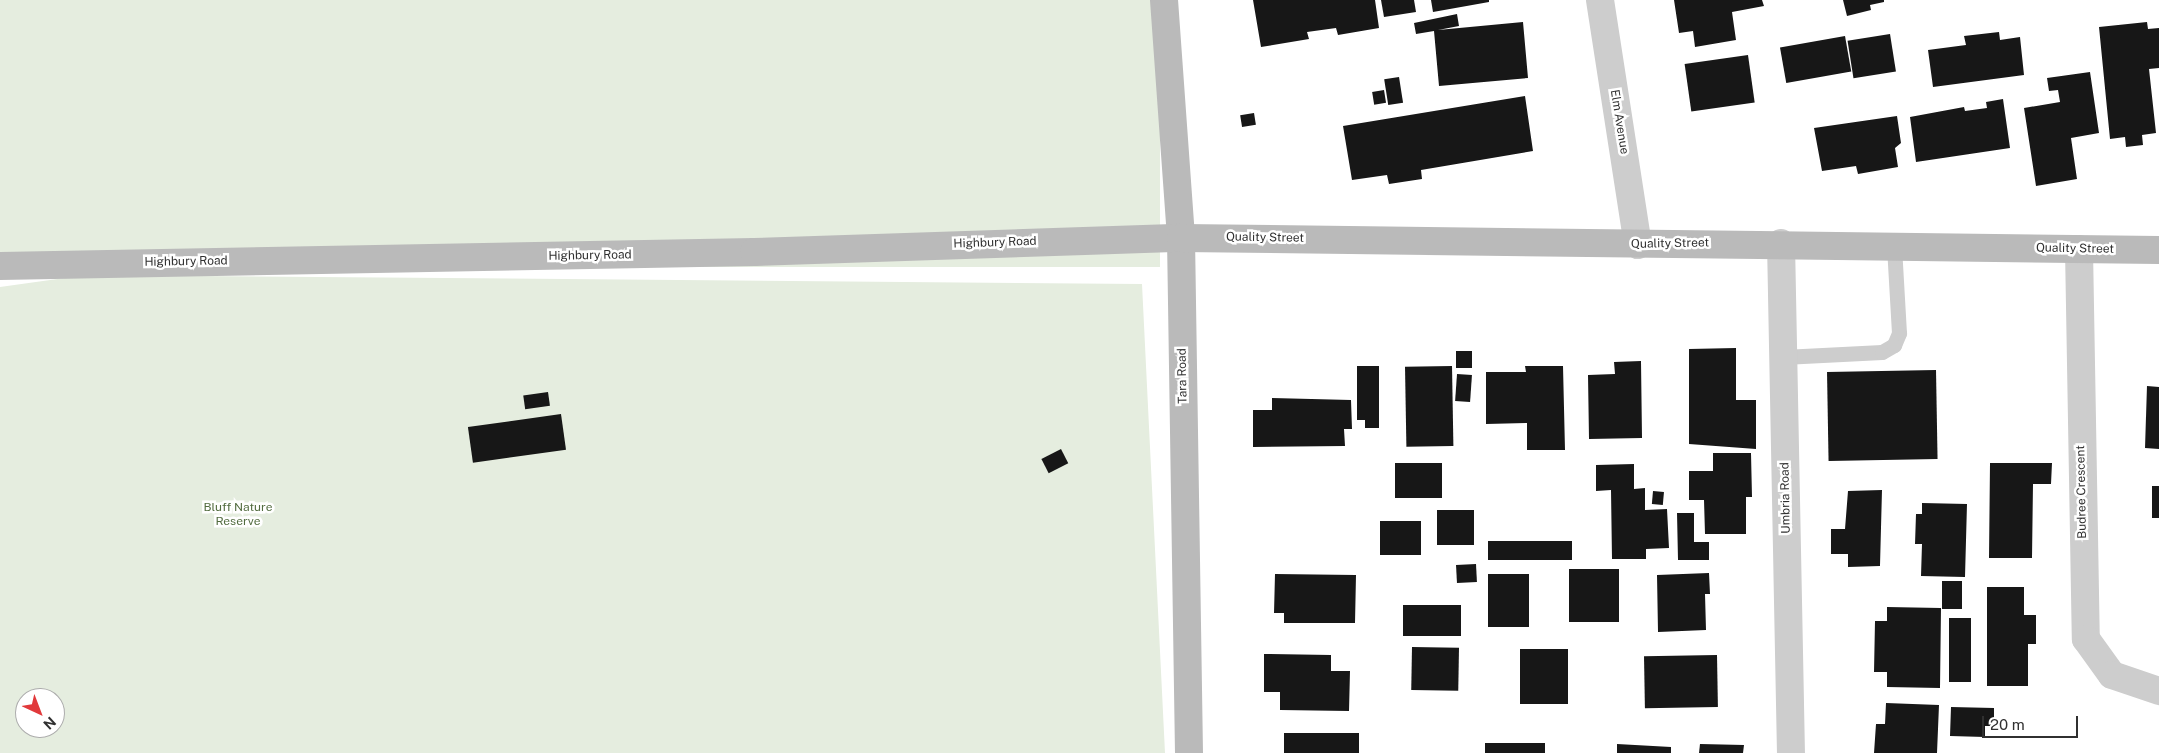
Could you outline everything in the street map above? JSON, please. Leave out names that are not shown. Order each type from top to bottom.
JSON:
[{"type":"street","name":"Tara Road","points":[[1164,0],[1181,238],[1189,753]]},
{"type":"street","name":"Elm Avenue","points":[[1600,0],[1638,244]]},
{"type":"street","name":"Quality Street","points":[[1181,238],[1638,244],[1781,243],[2159,250]]},
{"type":"street","name":"Highbury Road","points":[[0,266],[735,253],[1181,238]]},
{"type":"street","name":"Umbria Road","points":[[1781,243],[1790,753]]},
{"type":"street","name":"Budree Crescent","points":[[2079,249],[2086,639],[2112,675],[2159,691]]},
{"type":"lane","points":[[1783,357],[1882,352],[1894,345],[1899,333],[1894,245]]},
{"type":"green space","points":[[0,0],[1160,0],[1160,267],[0,267]]},
{"type":"green space","name":"Bluff Nature Reserve","points":[[86,275],[1142,284],[1165,753],[0,753],[0,287]]},
{"type":"building","points":[[1253,0],[1375,0],[1379,28],[1338,35],[1336,28],[1307,32],[1309,39],[1261,47]]},
{"type":"building","points":[[1381,0],[1414,0],[1416,12],[1384,17]]},
{"type":"building","points":[[1431,0],[1489,0],[1489,2],[1433,12]]},
{"type":"building","points":[[1674,0],[1762,0],[1764,6],[1732,12],[1736,40],[1695,47],[1693,31],[1679,33]]},
{"type":"building","points":[[1843,0],[1884,0],[1884,2],[1870,5],[1871,10],[1847,16]]},
{"type":"building","points":[[1457,14],[1459,26],[1438,30],[1523,22],[1528,78],[1439,86],[1434,31],[1416,34],[1414,23]]},
{"type":"building","points":[[2147,22],[2148,29],[2159,28],[2159,68],[2149,69],[2156,133],[2142,135],[2143,145],[2126,147],[2125,137],[2110,139],[2099,27]]},
{"type":"building","points":[[1999,32],[2000,40],[2020,37],[2024,75],[1933,87],[1928,50],[1966,45],[1964,36]]},
{"type":"building","points":[[1890,34],[1896,72],[1853,78],[1848,41]]},
{"type":"building","points":[[1845,36],[1851,71],[1786,83],[1780,47]]},
{"type":"building","points":[[1748,55],[1755,103],[1691,111],[1685,64]]},
{"type":"building","points":[[2090,72],[2099,133],[2071,138],[2077,179],[2036,186],[2024,108],[2060,102],[2058,90],[2049,91],[2047,78]]},
{"type":"building","points":[[1399,77],[1403,103],[1388,105],[1384,79]]},
{"type":"building","points":[[1384,90],[1386,103],[1374,105],[1372,92]]},
{"type":"building","points":[[1525,96],[1533,151],[1421,170],[1422,179],[1389,184],[1387,175],[1352,180],[1343,126]]},
{"type":"building","points":[[2003,99],[2010,148],[1916,162],[1910,117],[1964,107],[1965,111],[1987,108],[1986,102]]},
{"type":"building","points":[[1254,113],[1256,125],[1242,127],[1240,115]]},
{"type":"building","points":[[1897,116],[1901,143],[1895,148],[1898,167],[1858,174],[1856,166],[1822,171],[1814,128]]},
{"type":"building","points":[[1736,348],[1736,400],[1756,400],[1756,449],[1689,444],[1689,349]]},
{"type":"building","points":[[1456,351],[1472,351],[1472,368],[1456,368]]},
{"type":"building","points":[[1641,361],[1642,438],[1589,439],[1588,375],[1615,374],[1614,362]]},
{"type":"building","points":[[1357,366],[1379,366],[1379,428],[1365,428],[1365,420],[1357,420]]},
{"type":"building","points":[[1452,366],[1453,446],[1406,447],[1405,367]]},
{"type":"building","points":[[1525,366],[1563,366],[1565,450],[1527,450],[1527,423],[1486,424],[1486,372],[1526,372]]},
{"type":"building","points":[[1936,370],[1938,459],[1829,461],[1827,372]]},
{"type":"building","points":[[1457,374],[1472,375],[1470,402],[1455,401]]},
{"type":"building","points":[[2147,386],[2159,387],[2159,449],[2145,448]]},
{"type":"building","points":[[548,392],[550,406],[525,409],[523,395]]},
{"type":"building","points":[[1272,398],[1351,400],[1352,429],[1344,429],[1345,446],[1253,447],[1253,410],[1272,410]]},
{"type":"building","points":[[561,414],[566,450],[473,463],[468,427]]},
{"type":"building","points":[[1061,449],[1068,463],[1049,473],[1041,459]]},
{"type":"building","points":[[1713,453],[1751,453],[1752,497],[1746,497],[1746,534],[1705,534],[1704,500],[1689,500],[1689,471],[1713,471]]},
{"type":"building","points":[[1395,463],[1442,463],[1442,498],[1395,498]]},
{"type":"building","points":[[1990,463],[2052,463],[2051,484],[2033,484],[2032,558],[1989,558]]},
{"type":"building","points":[[1634,464],[1634,489],[1645,488],[1645,510],[1667,509],[1669,548],[1646,549],[1646,559],[1612,559],[1611,490],[1596,491],[1596,465]]},
{"type":"building","points":[[2152,486],[2159,486],[2159,518],[2152,518]]},
{"type":"building","points":[[1882,490],[1880,566],[1848,567],[1848,554],[1831,554],[1831,529],[1845,529],[1848,491]]},
{"type":"building","points":[[1653,491],[1664,492],[1663,505],[1652,504]]},
{"type":"building","points":[[1922,503],[1967,504],[1965,577],[1921,576],[1922,544],[1915,544],[1916,514],[1922,514]]},
{"type":"building","points":[[1437,510],[1474,510],[1474,545],[1437,545]]},
{"type":"building","points":[[1677,513],[1694,513],[1694,542],[1709,542],[1709,560],[1678,560]]},
{"type":"building","points":[[1380,521],[1421,521],[1421,555],[1380,555]]},
{"type":"building","points":[[1488,541],[1572,541],[1572,560],[1488,560]]},
{"type":"building","points":[[1476,564],[1477,582],[1457,583],[1456,565]]},
{"type":"building","points":[[1569,569],[1619,569],[1619,622],[1569,622]]},
{"type":"building","points":[[1709,573],[1710,594],[1705,594],[1706,630],[1658,632],[1657,575]]},
{"type":"building","points":[[1275,574],[1356,575],[1355,623],[1284,623],[1284,613],[1274,613]]},
{"type":"building","points":[[1488,574],[1529,574],[1529,627],[1488,627]]},
{"type":"building","points":[[1942,581],[1962,581],[1962,609],[1942,609]]},
{"type":"building","points":[[1987,587],[2024,587],[2024,615],[2036,615],[2036,644],[2028,644],[2028,686],[1987,686]]},
{"type":"building","points":[[1403,605],[1461,605],[1461,636],[1403,636]]},
{"type":"building","points":[[1887,607],[1941,608],[1940,688],[1887,687],[1887,672],[1874,672],[1875,621],[1887,621]]},
{"type":"building","points":[[1949,618],[1971,618],[1971,682],[1949,682]]},
{"type":"building","points":[[1412,647],[1459,648],[1458,691],[1411,690]]},
{"type":"building","points":[[1520,649],[1568,649],[1568,704],[1520,704]]},
{"type":"building","points":[[1264,654],[1331,655],[1331,671],[1350,671],[1349,711],[1280,710],[1280,692],[1264,692]]},
{"type":"building","points":[[1717,655],[1718,707],[1645,708],[1644,656]]},
{"type":"building","points":[[1886,703],[1939,705],[1937,753],[1874,753],[1876,724],[1885,724]]},
{"type":"building","points":[[1951,707],[1994,708],[1994,726],[1985,726],[1985,737],[1950,736]]},
{"type":"building","points":[[1284,733],[1359,733],[1359,753],[1284,753]]},
{"type":"building","points":[[1485,743],[1545,743],[1545,753],[1485,753]]},
{"type":"building","points":[[1617,744],[1671,747],[1671,753],[1617,753]]},
{"type":"building","points":[[1700,744],[1744,745],[1743,753],[1699,753]]}]
